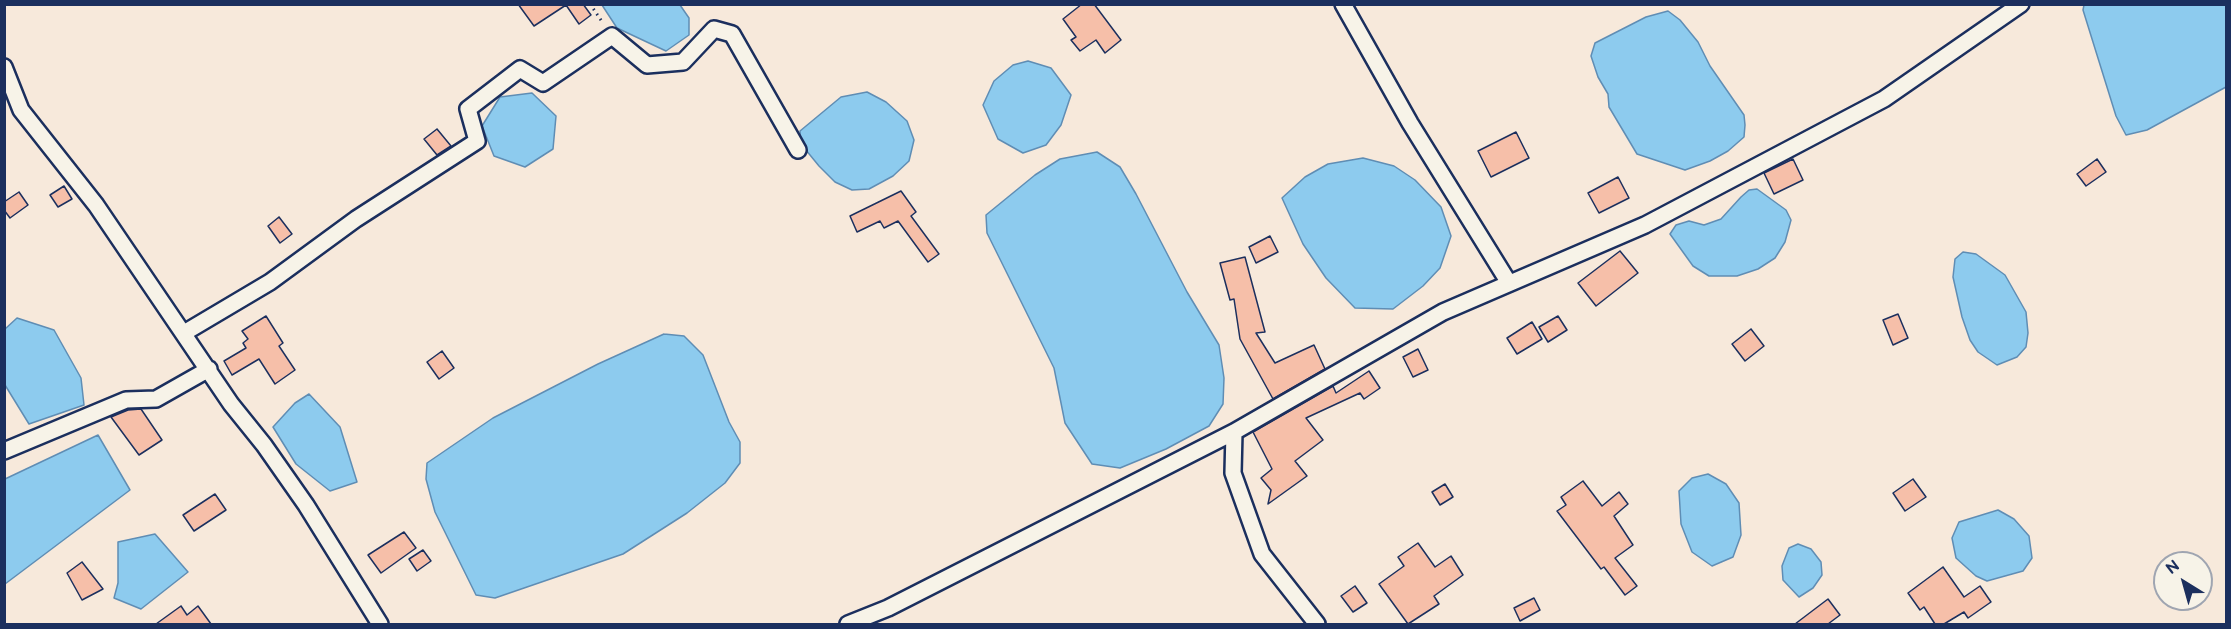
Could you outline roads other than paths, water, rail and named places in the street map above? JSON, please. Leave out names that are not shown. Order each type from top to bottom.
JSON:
[{"type":"street","points":[[1343,4],[1410,123],[1509,284]]},
{"type":"street","points":[[848,624],[888,608],[1234,432],[1443,312],[1645,225],[1884,99],[2021,4]]},
{"type":"street","points":[[184,333],[270,282],[356,219],[477,141],[468,109],[520,69],[543,83],[612,36],[647,65],[682,62],[714,29],[732,34],[798,150]]},
{"type":"street","points":[[4,67],[21,110],[96,205],[306,505],[380,624]]},
{"type":"street","points":[[4,451],[126,400],[156,399],[209,369]]},
{"type":"street","points":[[1234,432],[1233,473],[1262,554],[1317,624]]},
{"type":"water","points":[[602,5],[680,5],[689,18],[689,35],[666,51],[617,28]]},
{"type":"water","points":[[2084,5],[2226,5],[2226,87],[2147,130],[2126,135],[2116,116],[2083,10]]},
{"type":"water","points":[[1668,11],[1680,20],[1698,42],[1710,66],[1744,115],[1744,137],[1728,151],[1710,161],[1685,170],[1637,154],[1609,107],[1608,94],[1598,77],[1591,56],[1595,43],[1646,17]]},
{"type":"water","points":[[1028,61],[1051,68],[1071,95],[1061,125],[1046,145],[1023,153],[998,139],[983,105],[994,81],[1013,65]]},
{"type":"water","points":[[867,92],[886,102],[907,121],[914,140],[909,161],[893,176],[869,189],[852,190],[835,182],[819,166],[801,144],[800,131],[841,97]]},
{"type":"water","points":[[532,93],[556,116],[553,149],[525,167],[494,156],[482,126],[500,97]]},
{"type":"water","points":[[1097,152],[1120,167],[1136,194],[1187,292],[1219,345],[1224,378],[1223,404],[1209,426],[1166,449],[1120,468],[1092,464],[1065,423],[1054,368],[987,233],[986,215],[1035,175],[1060,159]]},
{"type":"water","points":[[1363,158],[1394,166],[1415,180],[1441,207],[1451,236],[1440,268],[1423,286],[1393,309],[1355,308],[1326,278],[1303,244],[1282,198],[1305,177],[1328,164]]},
{"type":"water","points":[[1757,189],[1786,210],[1791,220],[1785,242],[1775,258],[1758,269],[1737,276],[1709,276],[1693,266],[1670,234],[1676,225],[1689,221],[1704,225],[1721,219],[1749,190]]},
{"type":"water","points":[[1963,252],[1976,254],[2005,275],[2026,312],[2028,333],[2026,347],[2017,357],[1997,365],[1978,352],[1970,340],[1953,277],[1955,259]]},
{"type":"water","points":[[17,318],[54,330],[81,378],[84,405],[29,424],[5,385],[5,329]]},
{"type":"water","points":[[664,334],[684,336],[703,355],[729,422],[740,442],[740,463],[725,483],[687,513],[623,554],[495,598],[476,595],[435,512],[426,479],[427,463],[493,418],[598,364]]},
{"type":"water","points":[[309,394],[340,427],[357,482],[330,491],[296,464],[273,427],[295,403]]},
{"type":"water","points":[[98,435],[130,490],[5,584],[5,479]]},
{"type":"water","points":[[1708,474],[1726,484],[1739,503],[1741,535],[1733,557],[1712,566],[1692,552],[1681,524],[1679,491],[1692,478]]},
{"type":"water","points":[[1998,510],[2014,519],[2029,536],[2032,558],[2023,571],[1987,581],[1976,576],[1956,558],[1952,538],[1959,522]]},
{"type":"water","points":[[155,534],[188,572],[141,609],[114,598],[118,583],[118,542]]},
{"type":"water","points":[[1798,544],[1811,549],[1821,562],[1822,575],[1813,588],[1799,597],[1783,580],[1782,566],[1789,548]]}]
